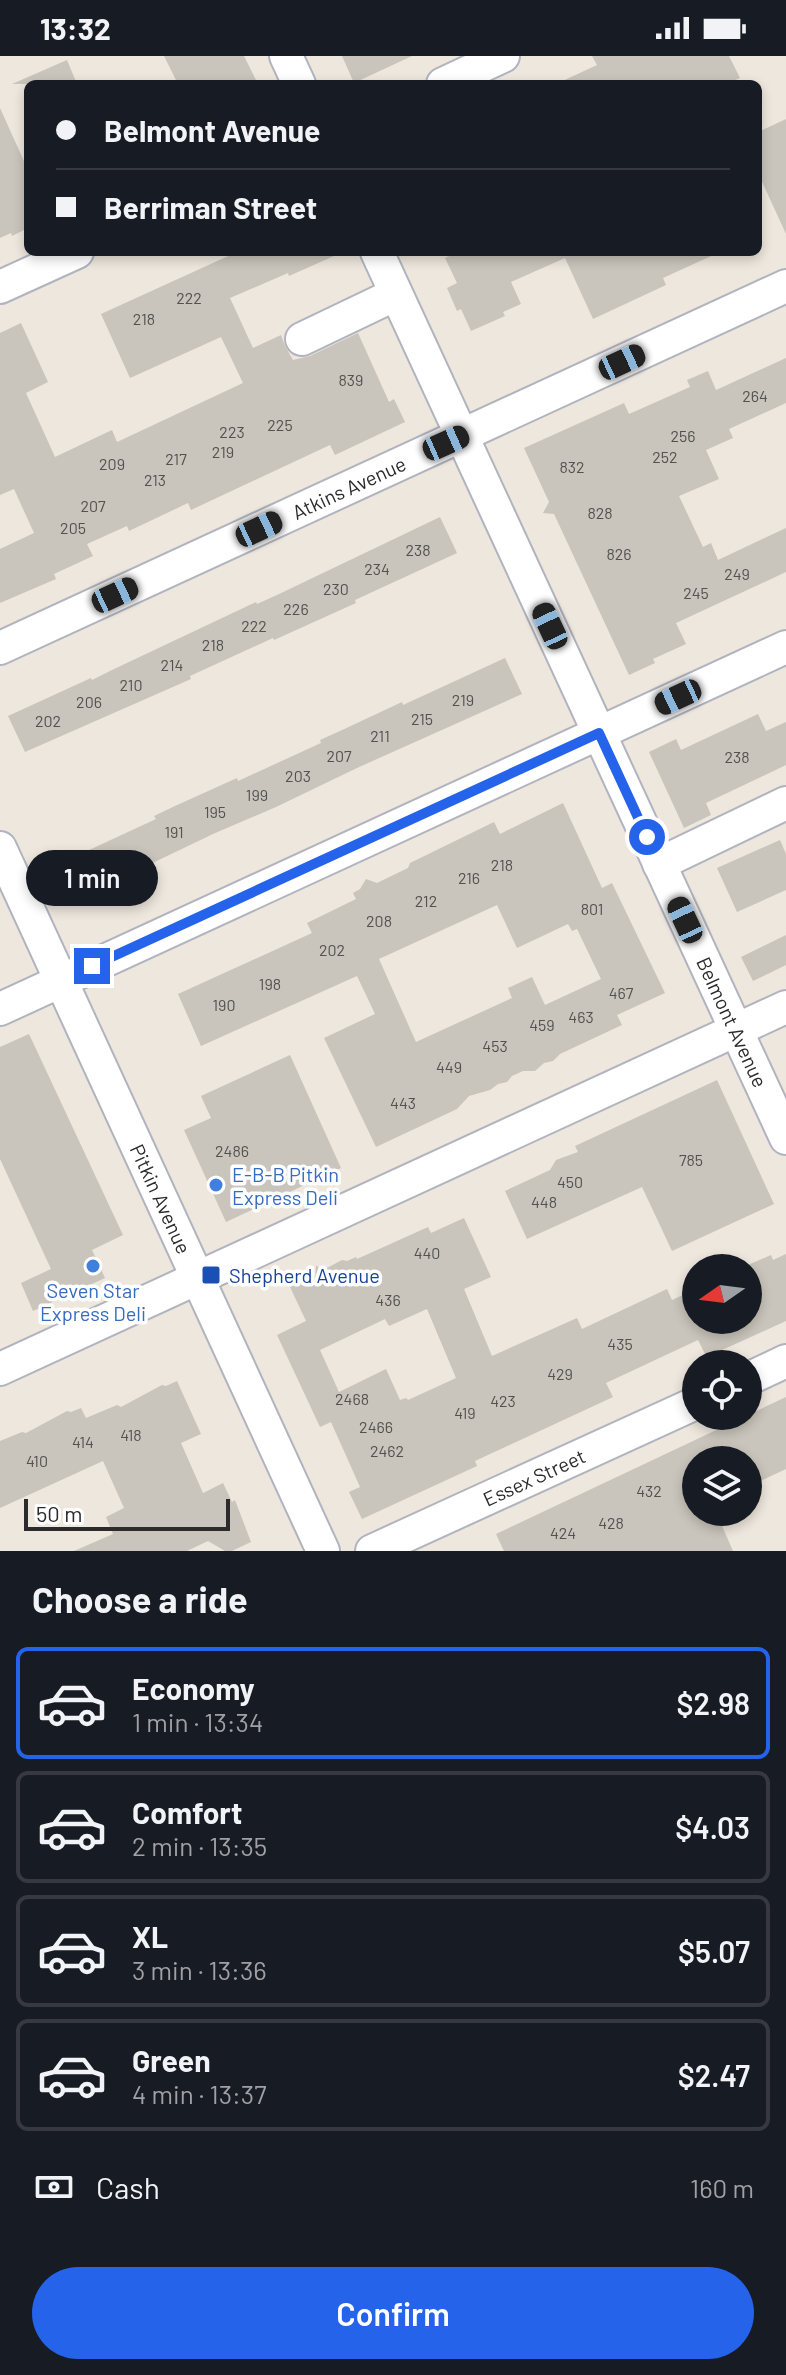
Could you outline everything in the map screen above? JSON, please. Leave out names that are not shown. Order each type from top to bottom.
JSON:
[{"type":"street","points":[[286,56],[297,80]]},
{"type":"street","points":[[452,80],[503,56]]},
{"type":"street","points":[[0,287],[68,256]]},
{"type":"street","name":"Belmont Avenue","points":[[379,256],[786,1138]]},
{"type":"street","name":"Atkins Avenue","points":[[0,648],[786,286]]},
{"type":"street","points":[[302,339],[396,294]]},
{"type":"street","points":[[0,1009],[786,647]]},
{"type":"street","points":[[659,864],[786,803]]},
{"type":"street","name":"Pitkin Avenue","points":[[0,848],[323,1551]]},
{"type":"street","points":[[0,1369],[786,1007]]},
{"type":"street","points":[[762,1372],[786,1361]]},
{"type":"street","name":"Essex Street","points":[[372,1551],[682,1409]]},
{"type":"building","points":[[164,56],[244,56],[256,80],[176,80]]},
{"type":"building","points":[[342,56],[412,56],[360,80],[353,80]]},
{"type":"building","points":[[592,56],[729,56],[740,78],[565,80],[597,65]]},
{"type":"building","points":[[67,60],[75,80],[24,80],[24,84],[12,84]]},
{"type":"building","points":[[0,108],[24,161],[24,230],[0,238]]},
{"type":"building","points":[[786,119],[786,234],[762,182],[762,130]]},
{"type":"building","points":[[228,256],[334,256],[230,298],[253,348],[281,335],[293,360],[310,356],[358,333],[389,402],[394,399],[405,422],[335,455],[330,445],[191,510],[188,503],[129,531],[127,526],[87,544],[93,556],[54,574],[56,579],[0,603],[0,549],[34,533],[14,489],[0,495],[0,333],[21,323],[48,382],[26,393],[55,457],[112,430],[117,442],[243,383],[221,337],[130,378],[101,314]]},
{"type":"building","points":[[711,256],[663,278],[666,285],[593,319],[565,258],[511,282],[521,304],[503,312],[505,316],[471,331],[461,309],[457,311],[447,288],[457,283],[445,258]]},
{"type":"building","points":[[786,358],[786,403],[729,429],[733,438],[706,450],[719,479],[679,496],[703,547],[711,543],[718,560],[786,528],[786,572],[676,623],[686,644],[653,659],[655,663],[629,675],[554,514],[543,513],[549,502],[524,448],[624,403],[629,414],[690,387],[687,380],[708,371],[716,390]]},
{"type":"building","points":[[440,517],[457,553],[355,600],[356,603],[25,752],[8,716],[277,595]]},
{"type":"building","points":[[505,658],[522,694],[90,893],[74,857],[156,819],[154,816],[175,806],[237,778],[238,781],[402,702],[403,705]]},
{"type":"building","points":[[758,714],[766,731],[786,722],[786,765],[706,803],[711,815],[684,828],[649,752],[676,739],[681,750]]},
{"type":"building","points":[[563,803],[602,888],[612,883],[665,993],[617,1015],[622,1025],[560,1054],[535,1071],[523,1071],[490,1090],[469,1096],[457,1109],[376,1147],[324,1038],[375,1014],[357,976],[201,1046],[178,994],[312,933],[307,923],[356,899],[353,893],[360,889],[366,879],[377,883],[408,868],[410,863],[494,822],[500,834]],"holes":[[[497,905],[517,948],[568,924],[572,931],[577,929],[601,979],[545,1005],[532,977],[508,988],[512,998],[416,1042],[379,959]]]},
{"type":"building","points":[[780,840],[786,854],[786,890],[737,912],[717,868]]},
{"type":"building","points":[[786,935],[786,965],[753,981],[741,957]]},
{"type":"building","points":[[29,1034],[123,1235],[92,1250],[105,1278],[33,1311],[21,1283],[51,1269],[0,1159],[0,1047]]},
{"type":"building","points":[[290,1055],[341,1168],[226,1222],[184,1130],[211,1118],[201,1096]]},
{"type":"building","points":[[717,1080],[774,1204],[672,1251],[642,1187],[527,1239],[505,1191],[550,1170],[556,1160],[578,1152],[575,1146]]},
{"type":"building","points":[[464,1218],[491,1277],[464,1289],[492,1356],[577,1318],[582,1329],[667,1289],[672,1300],[682,1295],[682,1334],[757,1334],[722,1350],[703,1350],[698,1340],[606,1383],[613,1397],[475,1461],[477,1466],[362,1519],[349,1492],[360,1487],[331,1422],[320,1427],[277,1335],[306,1321],[290,1287],[295,1280],[315,1281],[316,1266],[325,1269],[342,1260],[357,1259],[428,1227],[431,1233]],"holes":[[[427,1309],[456,1378],[408,1400],[400,1400],[386,1369],[339,1392],[320,1350],[385,1319],[389,1326]]]},
{"type":"building","points":[[786,1254],[786,1321],[762,1332],[762,1259],[771,1255],[773,1260]]},
{"type":"building","points":[[177,1381],[201,1434],[181,1443],[203,1493],[223,1483],[232,1502],[235,1500],[251,1542],[232,1551],[225,1551],[208,1541],[187,1551],[74,1551],[113,1534],[106,1517],[124,1508],[103,1461],[0,1508],[0,1441],[26,1433],[67,1411],[81,1408],[86,1418],[117,1405],[121,1407],[162,1385]]},
{"type":"building","points":[[786,1397],[786,1469],[762,1480],[762,1446],[682,1446],[716,1430],[762,1430],[762,1408]]},
{"type":"building","points":[[682,1446],[682,1526],[722,1526],[733,1551],[504,1551],[496,1534]]},
{"type":"place","name":"E-B-B Pitkin Express Deli","points":[[216,1185]]},
{"type":"place","name":"Seven Star Express Deli","points":[[93,1266]]},
{"type":"place","name":"Shepherd Avenue","points":[[211,1275]]},
{"type":"route","points":[[92,966],[599,733],[647,837]]}]
